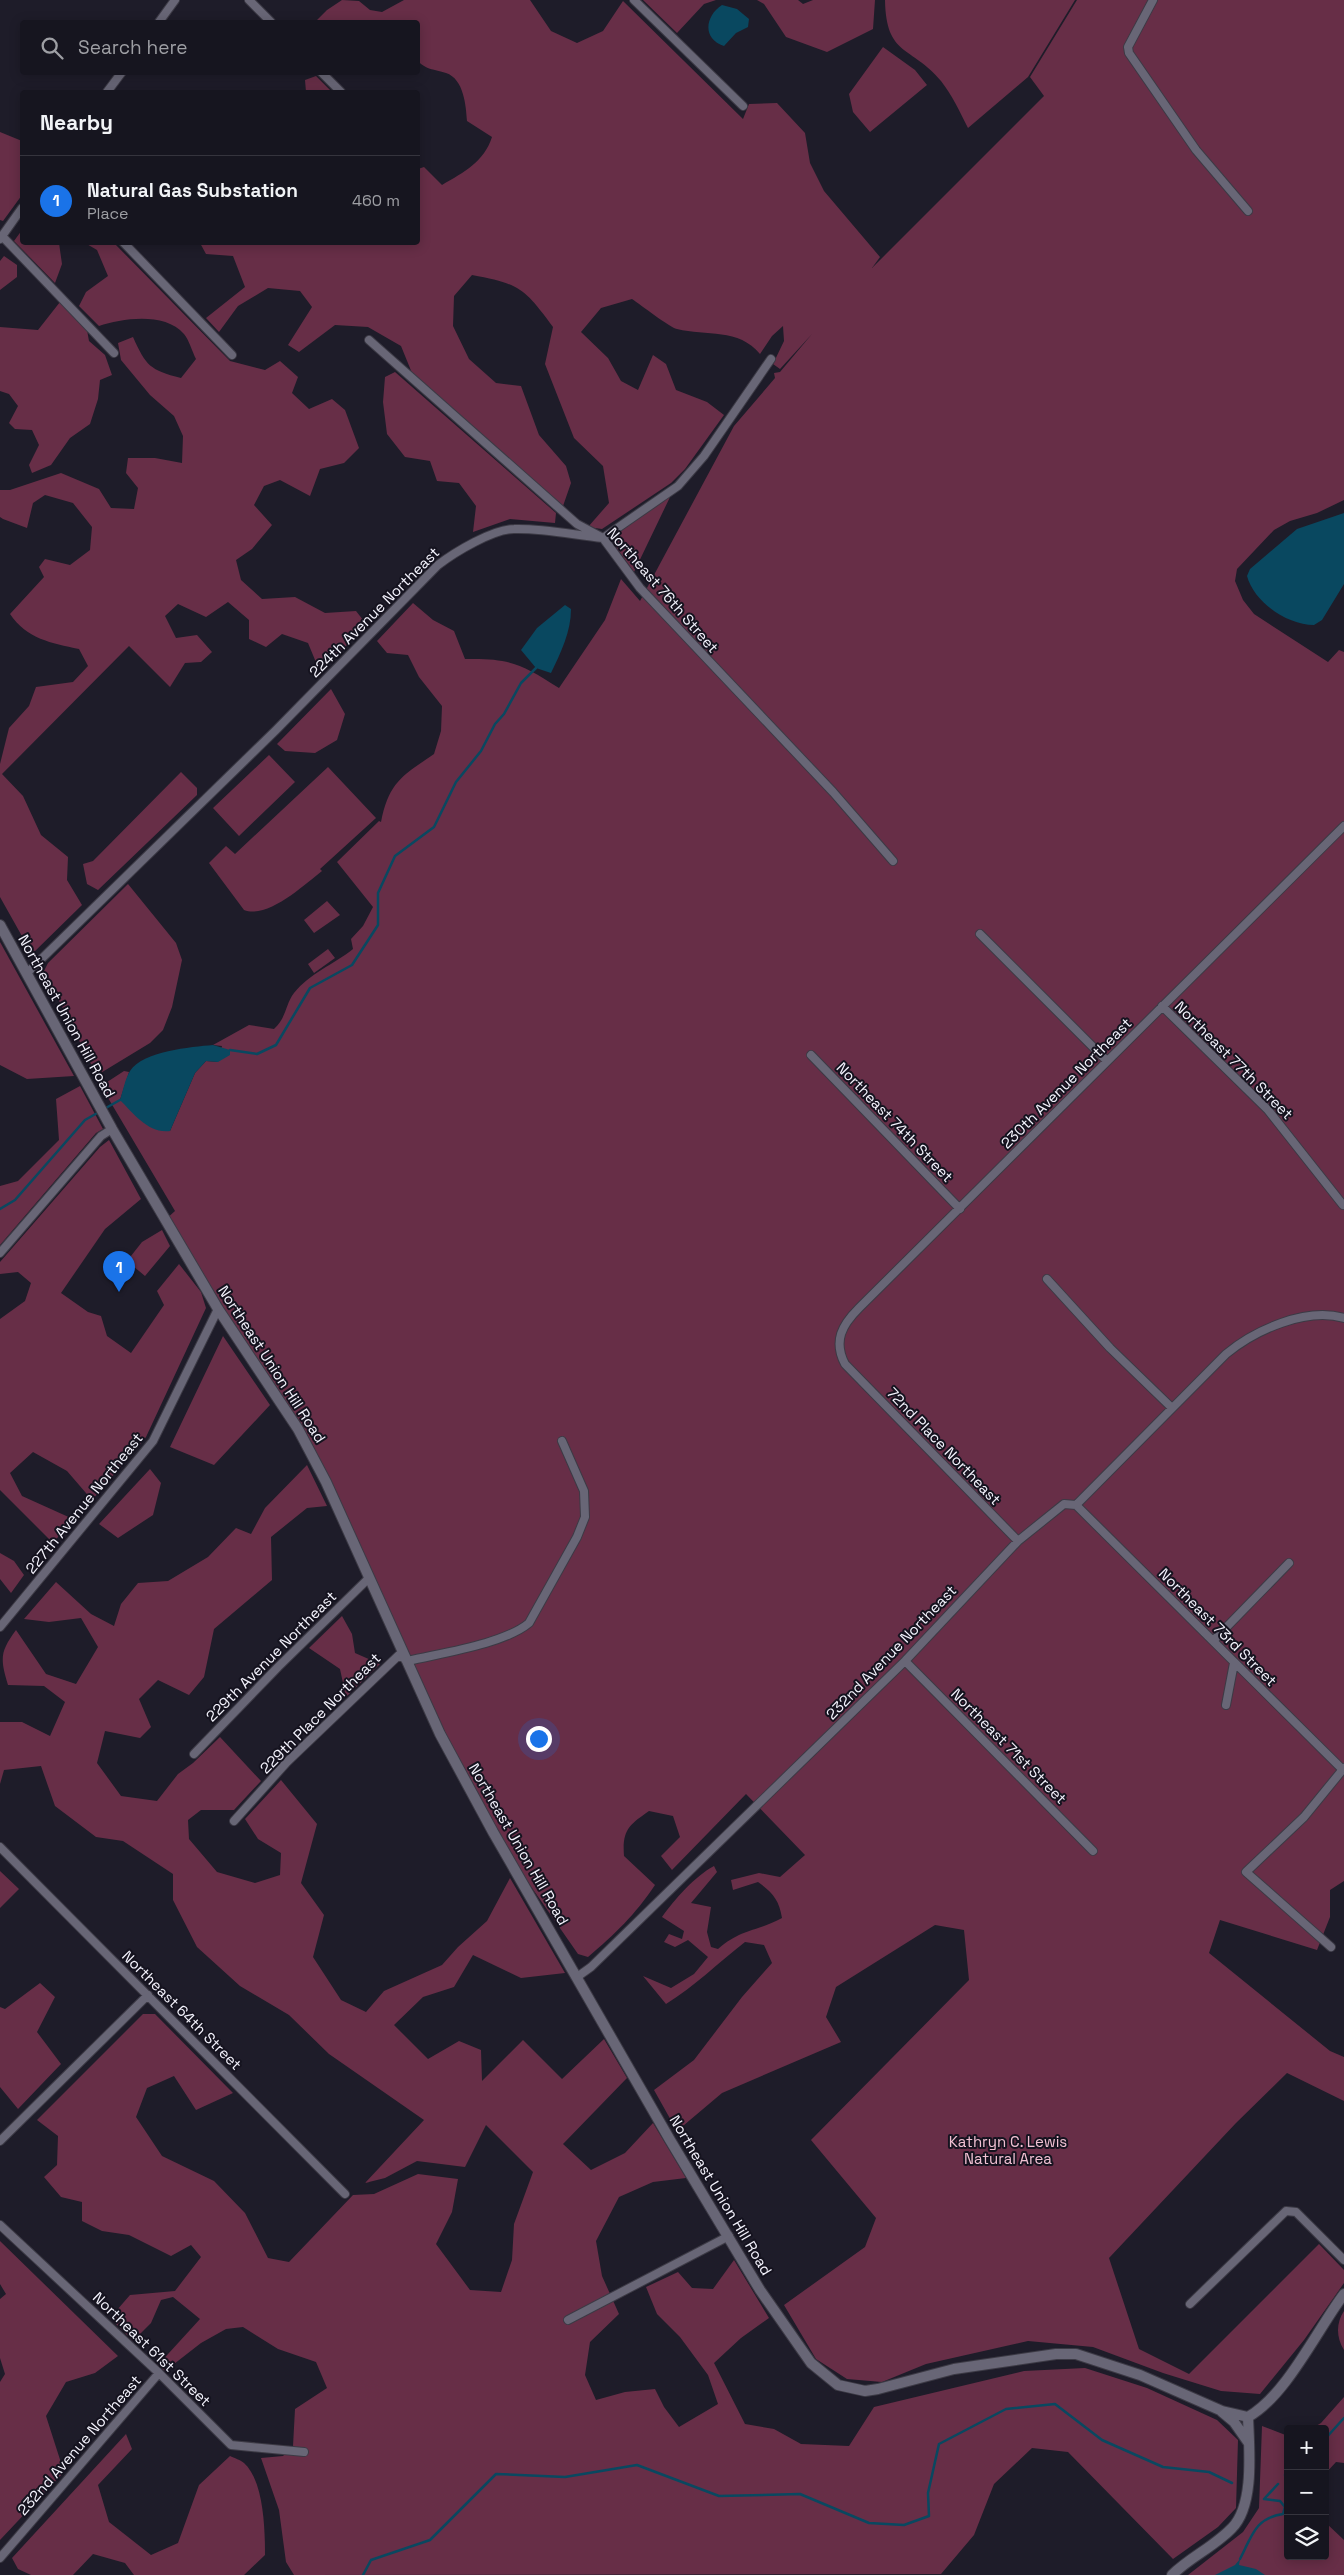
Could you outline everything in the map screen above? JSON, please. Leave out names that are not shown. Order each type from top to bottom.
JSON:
[{"type":"street","points":[[160,20],[175,0]]},
{"type":"street","points":[[249,0],[270,20]]},
{"type":"street","points":[[634,0],[743,106]]},
{"type":"street","points":[[1153,0],[1128,47],[1129,53],[1196,150],[1248,210]]},
{"type":"street","points":[[108,90],[120,75]]},
{"type":"street","points":[[324,75],[339,90]]},
{"type":"street","points":[[20,211],[1,238],[114,353]]},
{"type":"street","points":[[126,245],[232,355]]},
{"type":"street","name":"Northeast 76th Street","points":[[369,340],[577,524],[603,538],[640,588],[833,792],[893,861]]},
{"type":"street","points":[[603,538],[678,486],[704,456],[770,359]]},
{"type":"street","name":"224th Avenue Northeast","points":[[27,973],[276,730],[451,555],[483,539],[513,529],[603,538]]},
{"type":"street","name":"230th Avenue Northeast","points":[[850,1370],[839,1353],[838,1342],[842,1328],[854,1313],[1344,826]]},
{"type":"street","name":"Northeast Union Hill Road","points":[[0,925],[112,1129],[218,1309],[298,1429],[326,1482],[440,1734],[459,1771],[670,2140],[760,2290],[796,2345],[823,2375],[844,2387],[864,2391],[954,2369],[1056,2354],[1076,2354],[1132,2372],[1222,2411],[1248,2417]]},
{"type":"street","points":[[980,934],[1106,1061]]},
{"type":"street","name":"Northeast 77th Street","points":[[1162,1006],[1268,1110],[1343,1205]]},
{"type":"street","name":"Northeast 74th Street","points":[[811,1055],[960,1209]]},
{"type":"street","points":[[0,1253],[101,1136],[112,1129]]},
{"type":"street","points":[[1047,1280],[1104,1342],[1172,1408]]},
{"type":"street","name":"227th Avenue Northeast","points":[[0,1627],[153,1441],[218,1309]]},
{"type":"street","name":"232nd Avenue Northeast","points":[[576,1977],[591,1967],[905,1661],[1018,1541],[1064,1504],[1076,1505],[1238,1343],[1270,1327],[1310,1317],[1344,1318]]},
{"type":"street","name":"72nd Place Northeast","points":[[850,1370],[1018,1541]]},
{"type":"street","name":"229th Place Northeast","points":[[234,1821],[287,1762],[390,1661],[399,1655],[408,1661],[501,1638],[521,1630],[529,1623],[577,1537],[585,1517],[584,1491],[562,1441]]},
{"type":"street","name":"Northeast 73rd Street","points":[[1076,1505],[1343,1769]]},
{"type":"street","points":[[1213,1641],[1289,1563]]},
{"type":"street","name":"229th Avenue Northeast","points":[[194,1754],[278,1666],[369,1578]]},
{"type":"street","name":"Northeast 71st Street","points":[[905,1661],[1093,1851]]},
{"type":"street","points":[[1226,1705],[1234,1663]]},
{"type":"street","points":[[1331,1947],[1249,1870],[1304,1817],[1343,1769]]},
{"type":"street","name":"Northeast 64th Street","points":[[0,1847],[345,2194]]},
{"type":"street","points":[[0,2141],[148,1995]]},
{"type":"street","points":[[1190,2304],[1281,2214],[1292,2210],[1344,2260]]},
{"type":"street","name":"Northeast 61st Street","points":[[0,2225],[159,2373],[231,2445],[304,2452]]},
{"type":"street","points":[[568,2320],[729,2236]]},
{"type":"street","points":[[1172,2575],[1232,2529],[1241,2516],[1247,2485],[1248,2417],[1261,2410],[1282,2385],[1344,2294]]},
{"type":"street","name":"232nd Avenue Northeast","points":[[0,2558],[159,2373]]},
{"type":"street","points":[[1222,2411],[1234,2422],[1248,2443]]},
{"type":"green space","name":"Kathryn C. Lewis Natural Area","points":[[342,0],[359,1],[370,10],[382,12],[404,0],[530,0],[551,31],[577,43],[603,31],[623,1],[743,119],[749,104],[777,103],[805,133],[810,163],[824,191],[880,257],[872,268],[1044,96],[1030,77],[1077,0],[1344,0],[1344,500],[1317,513],[1290,521],[1274,530],[1237,569],[1235,581],[1243,600],[1254,614],[1328,662],[1339,650],[1344,652],[1344,1881],[1330,1890],[1330,1917],[1317,1950],[1220,1920],[1209,1953],[1330,2051],[1344,2057],[1344,2101],[1287,2073],[1236,2123],[1109,2258],[1139,2349],[1189,2374],[1319,2244],[1344,2270],[1344,2283],[1304,2340],[1260,2394],[1221,2391],[1163,2373],[1093,2347],[1028,2341],[926,2364],[882,2382],[847,2379],[816,2359],[784,2305],[865,2247],[876,2218],[811,2140],[969,1980],[964,1930],[935,1925],[836,1987],[826,2017],[841,2042],[722,2093],[677,2131],[654,2090],[694,2060],[742,1997],[772,1963],[764,1945],[745,1942],[697,1982],[666,2004],[643,1976],[671,1988],[694,1974],[708,1957],[688,1940],[675,1947],[664,1942],[669,1934],[682,1939],[684,1931],[662,1917],[686,1888],[714,1866],[717,1872],[691,1903],[711,1907],[707,1932],[711,1947],[718,1949],[734,1937],[782,1918],[774,1897],[758,1882],[733,1890],[731,1880],[759,1873],[780,1877],[805,1855],[746,1794],[672,1870],[661,1856],[680,1837],[673,1816],[649,1811],[636,1820],[628,1829],[624,1840],[624,1856],[655,1885],[632,1915],[607,1940],[588,1957],[578,1954],[493,1832],[459,1771],[326,1482],[165,1220],[175,1211],[101,1086],[124,1071],[129,1072],[120,1100],[170,1131],[195,1073],[206,1061],[218,1062],[222,1046],[213,1045],[249,1025],[274,1029],[281,1020],[294,993],[300,986],[353,949],[351,939],[363,926],[373,907],[337,862],[379,821],[381,822],[388,798],[398,781],[434,754],[441,731],[442,706],[419,677],[408,655],[387,653],[377,641],[413,603],[433,620],[454,631],[465,659],[505,661],[515,664],[535,673],[559,688],[605,620],[621,579],[640,601],[734,426],[775,378],[774,373],[780,372],[812,334],[780,369],[773,364],[784,341],[783,326],[772,336],[760,354],[742,340],[722,334],[677,329],[632,299],[601,308],[581,332],[608,358],[621,381],[638,390],[653,355],[666,364],[676,390],[707,402],[724,415],[685,469],[671,483],[602,529],[588,527],[609,503],[603,466],[574,438],[545,364],[553,327],[527,296],[511,285],[472,275],[454,296],[453,326],[469,359],[496,383],[521,386],[539,435],[566,466],[571,483],[563,506],[412,373],[401,346],[368,327],[335,325],[299,352],[288,345],[312,307],[300,291],[268,288],[238,306],[219,332],[206,318],[245,287],[233,256],[206,254],[201,245],[420,245],[420,168],[424,167],[442,185],[465,171],[478,160],[492,137],[467,121],[463,94],[457,81],[446,73],[427,68],[420,63],[420,20],[317,20],[327,10]]},
{"type":"green space","points":[[643,0],[716,0],[704,4],[677,33]]},
{"type":"green space","points":[[757,0],[798,0],[803,4],[813,0],[875,0],[873,29],[827,52],[786,37],[764,4]]},
{"type":"green space","points":[[885,0],[1075,0],[1028,77],[968,128],[941,81],[895,41],[886,18]]},
{"type":"green space","points":[[883,47],[915,70],[927,85],[870,132],[853,112],[849,94]]},
{"type":"green space","points":[[316,76],[330,90],[306,90],[305,80]]},
{"type":"green space","points":[[0,132],[20,140],[20,198],[3,221],[0,220]]},
{"type":"green space","points":[[20,233],[20,245],[59,245],[62,264],[55,283],[14,241]]},
{"type":"green space","points":[[88,245],[116,245],[230,361],[265,370],[280,361],[298,377],[292,393],[309,409],[332,399],[345,410],[359,448],[344,463],[320,469],[310,496],[280,480],[264,486],[254,505],[272,525],[252,549],[236,560],[241,580],[262,599],[295,597],[325,613],[356,611],[367,625],[320,672],[308,643],[282,634],[266,647],[249,639],[249,620],[228,602],[206,617],[178,604],[165,616],[176,638],[197,635],[212,652],[201,662],[185,663],[170,687],[129,646],[2,774],[23,796],[41,835],[68,857],[67,880],[82,905],[32,954],[0,897],[0,764],[9,728],[29,706],[36,687],[73,682],[88,666],[79,649],[40,639],[24,629],[10,614],[44,577],[39,567],[45,559],[70,565],[90,550],[92,527],[73,503],[45,495],[33,503],[27,528],[3,519],[0,517],[0,490],[10,490],[61,473],[99,489],[111,508],[134,509],[138,488],[126,473],[128,458],[155,458],[182,463],[183,436],[174,416],[150,395],[121,360],[118,343],[133,337],[142,355],[150,365],[162,372],[181,378],[196,359],[184,334],[166,322],[131,319],[99,326],[79,306],[86,292],[108,276],[97,250]]},
{"type":"green space","points":[[4,256],[17,265],[17,277],[0,290],[0,261]]},
{"type":"green space","points":[[60,302],[87,330],[89,341],[105,355],[112,375],[100,380],[98,399],[90,424],[70,438],[51,465],[32,473],[29,465],[39,445],[32,430],[15,429],[9,423],[18,406],[9,394],[0,391],[0,327],[38,330]]},
{"type":"green space","points":[[395,372],[556,513],[555,523],[510,519],[473,532],[476,506],[459,483],[437,481],[430,461],[405,457],[387,434],[383,402],[385,377]]},
{"type":"green space","points":[[671,495],[634,572],[613,543],[615,535]]},
{"type":"green space","points":[[331,689],[345,714],[337,740],[315,753],[285,751],[277,744]]},
{"type":"green space","points":[[269,755],[295,782],[239,836],[213,808]]},
{"type":"green space","points":[[328,767],[376,818],[320,869],[322,871],[296,892],[264,910],[244,910],[209,863],[226,846],[235,854]]},
{"type":"green space","points":[[181,772],[197,788],[197,795],[98,890],[87,884],[83,864],[93,861]]},
{"type":"green space","points":[[128,884],[176,943],[182,960],[172,1007],[163,1030],[150,1043],[99,1074],[94,1070],[44,971],[48,963]]},
{"type":"green space","points":[[327,901],[340,915],[314,933],[304,920]]},
{"type":"green space","points":[[0,942],[74,1076],[27,1079],[0,1065]]},
{"type":"green space","points":[[328,949],[335,958],[314,973],[308,964]]},
{"type":"green space","points":[[80,1086],[103,1129],[96,1133],[0,1245],[0,1186],[18,1181],[59,1140],[56,1099]]},
{"type":"green space","points":[[109,1140],[141,1199],[105,1229],[61,1293],[88,1312],[101,1316],[107,1336],[131,1353],[164,1305],[157,1291],[179,1264],[201,1292],[206,1308],[146,1437],[92,1500],[67,1471],[33,1452],[10,1473],[22,1496],[73,1519],[53,1543],[0,1490],[0,1319],[25,1301],[31,1283],[18,1272],[0,1274],[0,1262],[100,1147]]},
{"type":"green space","points":[[162,1230],[170,1246],[145,1276],[127,1261],[142,1242]]},
{"type":"green space","points":[[223,1336],[270,1405],[214,1465],[170,1447]]},
{"type":"green space","points":[[307,1465],[327,1506],[307,1508],[271,1537],[272,1580],[214,1629],[204,1677],[189,1695],[158,1680],[139,1699],[151,1727],[140,1738],[105,1731],[97,1763],[121,1796],[157,1801],[178,1774],[193,1763],[220,1737],[261,1781],[234,1810],[201,1810],[188,1820],[189,1839],[217,1872],[255,1883],[280,1875],[281,1853],[258,1839],[245,1819],[281,1780],[317,1824],[301,1883],[324,1915],[313,1957],[341,2000],[366,2012],[384,1991],[442,1965],[458,1947],[487,1921],[510,1878],[565,1973],[521,1978],[473,1955],[454,1987],[423,1997],[394,2025],[428,2059],[459,2041],[481,2050],[482,2081],[523,2040],[562,2079],[604,2039],[627,2078],[563,2144],[591,2170],[625,2153],[653,2123],[686,2178],[653,2182],[619,2197],[596,2241],[602,2276],[619,2314],[590,2342],[585,2375],[596,2400],[625,2392],[655,2389],[664,2407],[679,2427],[718,2404],[708,2375],[680,2337],[657,2314],[646,2287],[678,2272],[692,2288],[713,2289],[734,2260],[769,2318],[741,2338],[714,2363],[745,2424],[774,2429],[801,2444],[849,2446],[874,2407],[1024,2371],[1085,2368],[1147,2388],[1217,2420],[1238,2440],[1236,2508],[1218,2527],[1173,2559],[1068,2452],[1032,2448],[994,2484],[974,2535],[941,2574],[294,2575],[286,2562],[279,2510],[261,2458],[283,2456],[293,2446],[295,2409],[327,2388],[316,2362],[278,2349],[243,2327],[226,2329],[201,2343],[165,2371],[158,2365],[200,2319],[173,2297],[161,2300],[151,2323],[133,2341],[110,2318],[130,2295],[175,2291],[201,2257],[191,2245],[171,2256],[129,2235],[102,2231],[82,2221],[82,2202],[61,2197],[44,2177],[57,2165],[58,2136],[37,2120],[143,2014],[155,2014],[233,2093],[196,2110],[174,2076],[147,2088],[136,2117],[162,2156],[214,2181],[245,2213],[268,2258],[289,2262],[353,2195],[374,2194],[418,2174],[458,2179],[452,2212],[436,2244],[470,2290],[501,2292],[512,2260],[514,2224],[533,2172],[486,2125],[465,2167],[417,2161],[385,2178],[365,2183],[424,2120],[329,2054],[289,2015],[240,1986],[197,1947],[173,1900],[173,1874],[123,1841],[96,1837],[55,1806],[41,1766],[4,1770],[0,1784],[0,1722],[22,1722],[50,1736],[65,1702],[44,1686],[8,1685],[3,1656],[7,1644],[16,1630],[46,1674],[76,1684],[98,1647],[81,1618],[49,1622],[24,1619],[56,1582],[91,1614],[114,1626],[121,1604],[138,1583],[168,1581],[208,1557],[236,1528],[251,1534],[265,1508]]},
{"type":"green space","points":[[150,1469],[161,1483],[153,1515],[118,1538],[99,1524]]},
{"type":"green space","points":[[0,1553],[14,1561],[24,1575],[11,1593],[0,1579]]},
{"type":"green space","points":[[342,1616],[352,1634],[355,1653],[380,1664],[346,1697],[340,1669],[309,1648]]},
{"type":"green space","points":[[0,1871],[19,1889],[0,1908]]},
{"type":"green space","points":[[40,1983],[55,1997],[37,2032],[61,2064],[18,2109],[0,2087],[0,2007],[5,2009]]},
{"type":"green space","points":[[0,2241],[118,2356],[95,2373],[66,2382],[46,2416],[64,2472],[0,2540],[0,2382],[5,2374],[0,2358],[0,2299],[6,2294],[0,2284]]},
{"type":"green space","points":[[1344,2311],[1344,2350],[1340,2340],[1338,2325]]},
{"type":"green space","points":[[1344,2397],[1344,2463],[1336,2462],[1329,2470],[1329,2425],[1318,2425]]},
{"type":"green space","points":[[1262,2426],[1284,2434],[1284,2560],[1329,2560],[1329,2526],[1344,2540],[1344,2575],[1188,2575],[1243,2532],[1259,2508]]},
{"type":"green space","points":[[126,2434],[132,2449],[98,2485],[109,2522],[151,2555],[178,2543],[199,2485],[230,2456],[244,2463],[256,2481],[262,2506],[265,2555],[244,2575],[134,2575],[125,2563],[93,2554],[73,2575],[31,2575],[18,2569],[12,2558]]},
{"type":"water","points":[[722,5],[737,9],[749,19],[748,27],[736,33],[724,46],[712,38],[708,27],[712,15]]},
{"type":"water","points":[[1344,513],[1344,584],[1322,620],[1314,625],[1293,621],[1264,603],[1251,586],[1247,576],[1250,569],[1297,529]]},
{"type":"water","points":[[565,605],[571,609],[571,617],[562,650],[551,673],[536,668],[521,650],[537,628]]},
{"type":"water","points":[[213,1045],[230,1050],[230,1055],[218,1062],[206,1061],[195,1073],[170,1131],[155,1129],[142,1122],[120,1100],[125,1081],[136,1064],[168,1051]]},
{"type":"water","points":[[1240,2559],[1239,2565],[1256,2569],[1265,2575],[1215,2575],[1235,2565]]},
{"type":"waterway","points":[[230,1050],[257,1054],[276,1045],[310,988],[352,965],[378,925],[378,893],[395,856],[434,827],[456,782],[481,751],[495,724],[504,714],[521,683],[536,668]]},
{"type":"waterway","points":[[104,1109],[120,1100]]},
{"type":"waterway","points":[[0,1209],[15,1200],[85,1120],[99,1112]]},
{"type":"waterway","points":[[363,2575],[371,2560],[430,2540],[496,2474],[565,2477],[637,2465],[719,2496],[800,2494],[869,2523],[904,2525],[929,2516],[928,2493],[939,2444],[1006,2409],[1055,2404],[1102,2440],[1163,2467],[1209,2472],[1232,2483]]},
{"type":"waterway","points":[[1329,2435],[1344,2418]]},
{"type":"waterway","points":[[1264,2499],[1278,2484]]},
{"type":"waterway","points":[[1240,2559],[1251,2536],[1260,2524],[1266,2519],[1283,2514],[1285,2507],[1280,2501],[1264,2499]]},
{"type":"place","name":"Natural Gas Substation","points":[[119,1292]]}]
